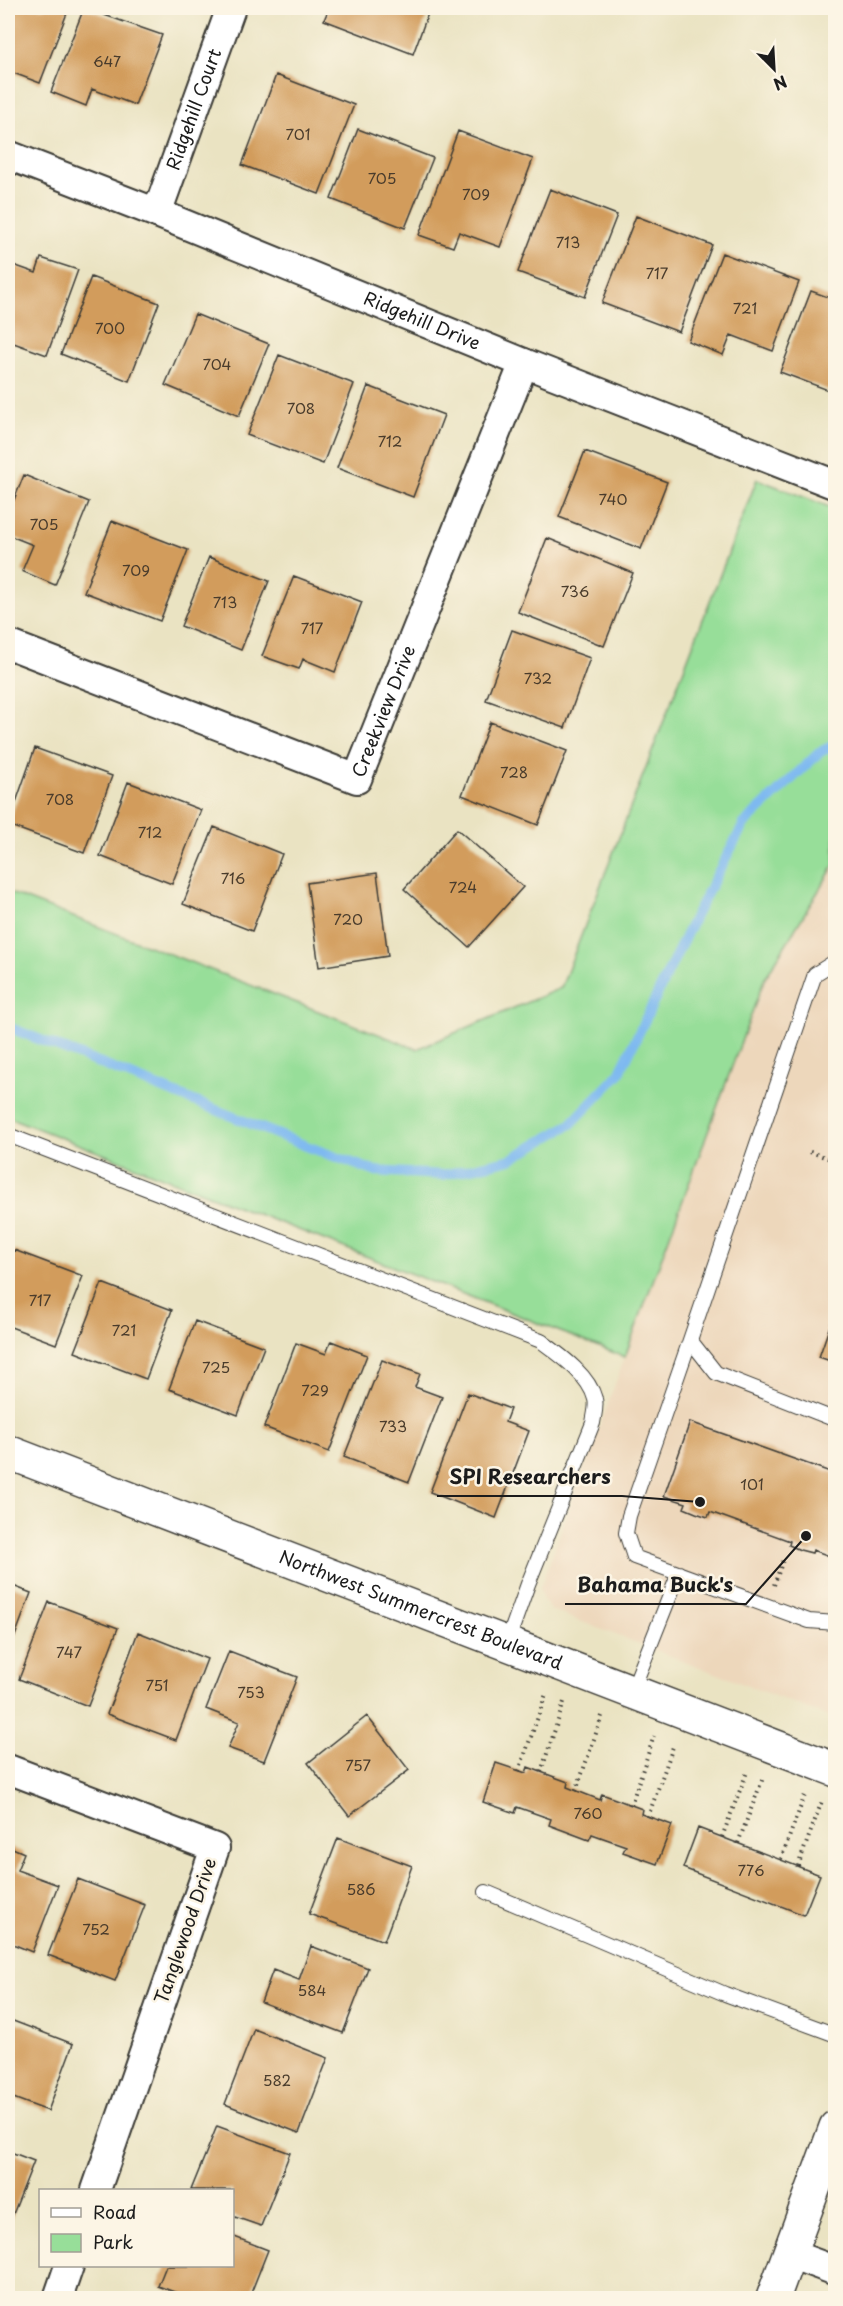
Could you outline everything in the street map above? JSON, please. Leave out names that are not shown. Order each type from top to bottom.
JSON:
[{"type":"street","name":"Ridgehill Court","points":[[157,213],[231,8]]},
{"type":"street","name":"Ridgehill Drive","points":[[8,155],[157,213],[524,363],[836,485]]},
{"type":"street","name":"Creekview Drive","points":[[8,644],[357,779],[524,363]]},
{"type":"street","name":"Northwest Summercrest Boulevard","points":[[8,1452],[836,1770]]},
{"type":"street","name":"Tanglewood Drive","points":[[8,1769],[215,1848],[96,2189]]},
{"type":"street","points":[[773,2298],[836,2127]]},
{"type":"street","points":[[790,2254],[836,2271]]},
{"type":"street","points":[[58,2298],[68,2267]]},
{"type":"lane","points":[[836,961],[815,974],[629,1516],[626,1533],[634,1557],[809,1621],[836,1623]]},
{"type":"lane","points":[[8,1135],[541,1341],[568,1360],[582,1376],[595,1400],[593,1423],[528,1584],[507,1643]]},
{"type":"lane","points":[[690,1340],[716,1373],[836,1419]]},
{"type":"lane","points":[[632,1692],[679,1574]]},
{"type":"lane","points":[[486,1892],[725,1994],[836,2035]]},
{"type":"path","points":[[810,1152],[836,1161]]},
{"type":"path","points":[[773,1588],[783,1560]]},
{"type":"path","points":[[519,1771],[536,1722]]},
{"type":"path","points":[[541,1772],[555,1729]]},
{"type":"path","points":[[576,1791],[592,1744]]},
{"type":"path","points":[[631,1805],[645,1763]]},
{"type":"path","points":[[648,1817],[664,1771]]},
{"type":"path","points":[[722,1837],[736,1799]]},
{"type":"path","points":[[738,1843],[753,1805]]},
{"type":"path","points":[[781,1859],[795,1821]]},
{"type":"path","points":[[798,1866],[812,1829]]},
{"type":"shaded area","points":[[835,864],[835,1719],[551,1610],[543,1600],[540,1588],[764,980]]},
{"type":"green space","points":[[757,479],[835,509],[835,864],[764,980],[625,1357],[8,1117],[8,892],[417,1049],[561,988]]},
{"type":"building","points":[[8,8],[69,8],[40,83],[8,71]]},
{"type":"building","points":[[84,8],[162,35],[135,105],[92,89],[86,106],[51,92]]},
{"type":"building","points":[[329,8],[430,8],[413,54],[324,20]]},
{"type":"building","points":[[276,75],[354,105],[319,194],[242,165]]},
{"type":"building","points":[[358,129],[433,158],[405,228],[331,199]]},
{"type":"building","points":[[458,131],[533,159],[500,247],[459,232],[453,247],[419,235]]},
{"type":"building","points":[[550,189],[617,215],[585,297],[518,272]]},
{"type":"building","points":[[636,216],[712,245],[679,332],[602,303]]},
{"type":"building","points":[[722,253],[799,282],[773,351],[731,335],[723,355],[688,341]]},
{"type":"building","points":[[41,258],[78,270],[47,355],[8,341],[8,263],[36,273]]},
{"type":"building","points":[[91,277],[159,303],[129,381],[61,354]]},
{"type":"building","points":[[811,291],[836,300],[836,393],[780,372]]},
{"type":"building","points":[[195,314],[269,344],[239,416],[165,385]]},
{"type":"building","points":[[279,355],[354,384],[323,464],[247,435]]},
{"type":"building","points":[[368,386],[444,415],[413,497],[337,468]]},
{"type":"building","points":[[585,451],[667,482],[641,549],[559,517]]},
{"type":"building","points":[[24,475],[89,502],[55,585],[22,571],[33,545],[8,535],[8,515]]},
{"type":"building","points":[[112,521],[188,550],[160,621],[84,592]]},
{"type":"building","points":[[547,538],[633,573],[604,646],[518,612]]},
{"type":"building","points":[[209,557],[269,581],[241,650],[181,626]]},
{"type":"building","points":[[294,576],[362,602],[335,672],[303,659],[299,669],[262,656]]},
{"type":"building","points":[[512,630],[590,658],[565,728],[486,700]]},
{"type":"building","points":[[490,722],[567,751],[538,825],[462,795]]},
{"type":"building","points":[[35,748],[112,776],[84,853],[8,825]]},
{"type":"building","points":[[128,782],[201,810],[172,884],[100,856]]},
{"type":"building","points":[[214,827],[282,854],[252,931],[183,904]]},
{"type":"building","points":[[457,829],[523,887],[469,947],[404,889]]},
{"type":"building","points":[[377,873],[388,956],[319,967],[307,883]]},
{"type":"building","points":[[14,1250],[83,1276],[56,1344],[8,1326],[8,1268]]},
{"type":"building","points":[[102,1283],[172,1310],[146,1379],[75,1352]]},
{"type":"building","points":[[836,1311],[836,1363],[819,1357]]},
{"type":"building","points":[[195,1321],[264,1347],[238,1415],[169,1389]]},
{"type":"building","points":[[331,1341],[367,1355],[329,1452],[264,1427],[296,1343],[326,1354]]},
{"type":"building","points":[[382,1360],[420,1374],[415,1387],[442,1397],[409,1482],[344,1457]]},
{"type":"building","points":[[468,1393],[510,1409],[505,1422],[529,1431],[496,1518],[430,1492]]},
{"type":"building","points":[[690,1422],[836,1474],[835,1558],[813,1550],[812,1553],[800,1550],[789,1545],[790,1541],[710,1512],[708,1517],[696,1513],[684,1508],[686,1503],[664,1496]]},
{"type":"building","points":[[8,1584],[31,1593],[8,1655]]},
{"type":"building","points":[[49,1602],[118,1628],[88,1706],[19,1679]]},
{"type":"building","points":[[138,1632],[207,1659],[176,1740],[107,1714]]},
{"type":"building","points":[[229,1651],[297,1677],[264,1761],[228,1748],[239,1722],[206,1709]]},
{"type":"building","points":[[367,1716],[409,1770],[349,1816],[308,1763]]},
{"type":"building","points":[[496,1763],[526,1773],[528,1767],[568,1782],[567,1787],[600,1800],[602,1794],[642,1809],[641,1814],[672,1825],[657,1864],[623,1852],[626,1846],[592,1834],[589,1840],[549,1825],[551,1819],[517,1807],[515,1813],[483,1802]]},
{"type":"building","points":[[698,1828],[820,1875],[804,1915],[683,1868]]},
{"type":"building","points":[[338,1838],[412,1866],[384,1941],[309,1914]]},
{"type":"building","points":[[8,1846],[24,1853],[17,1870],[58,1885],[32,1952],[8,1942]]},
{"type":"building","points":[[78,1879],[145,1905],[115,1981],[48,1955]]},
{"type":"building","points":[[311,1946],[368,1968],[343,2033],[261,2002],[273,1970],[299,1980]]},
{"type":"building","points":[[8,2019],[73,2044],[48,2111],[8,2096]]},
{"type":"building","points":[[254,2029],[328,2058],[299,2133],[225,2104]]},
{"type":"building","points":[[217,2126],[290,2153],[261,2226],[234,2217],[234,2189],[191,2189]]},
{"type":"building","points":[[8,2151],[34,2161],[8,2227]]},
{"type":"building","points":[[234,2237],[268,2250],[249,2298],[191,2298],[158,2286],[166,2267],[234,2267]]},
{"type":"waterway","points":[[8,1027],[374,1171],[443,1175],[511,1159],[571,1124],[619,1074],[695,916],[744,824],[820,752],[836,744]]},
{"type":"place","name":"SPI Researchers","points":[[700,1502]]},
{"type":"place","name":"Bahama Buck's","points":[[806,1536]]}]
